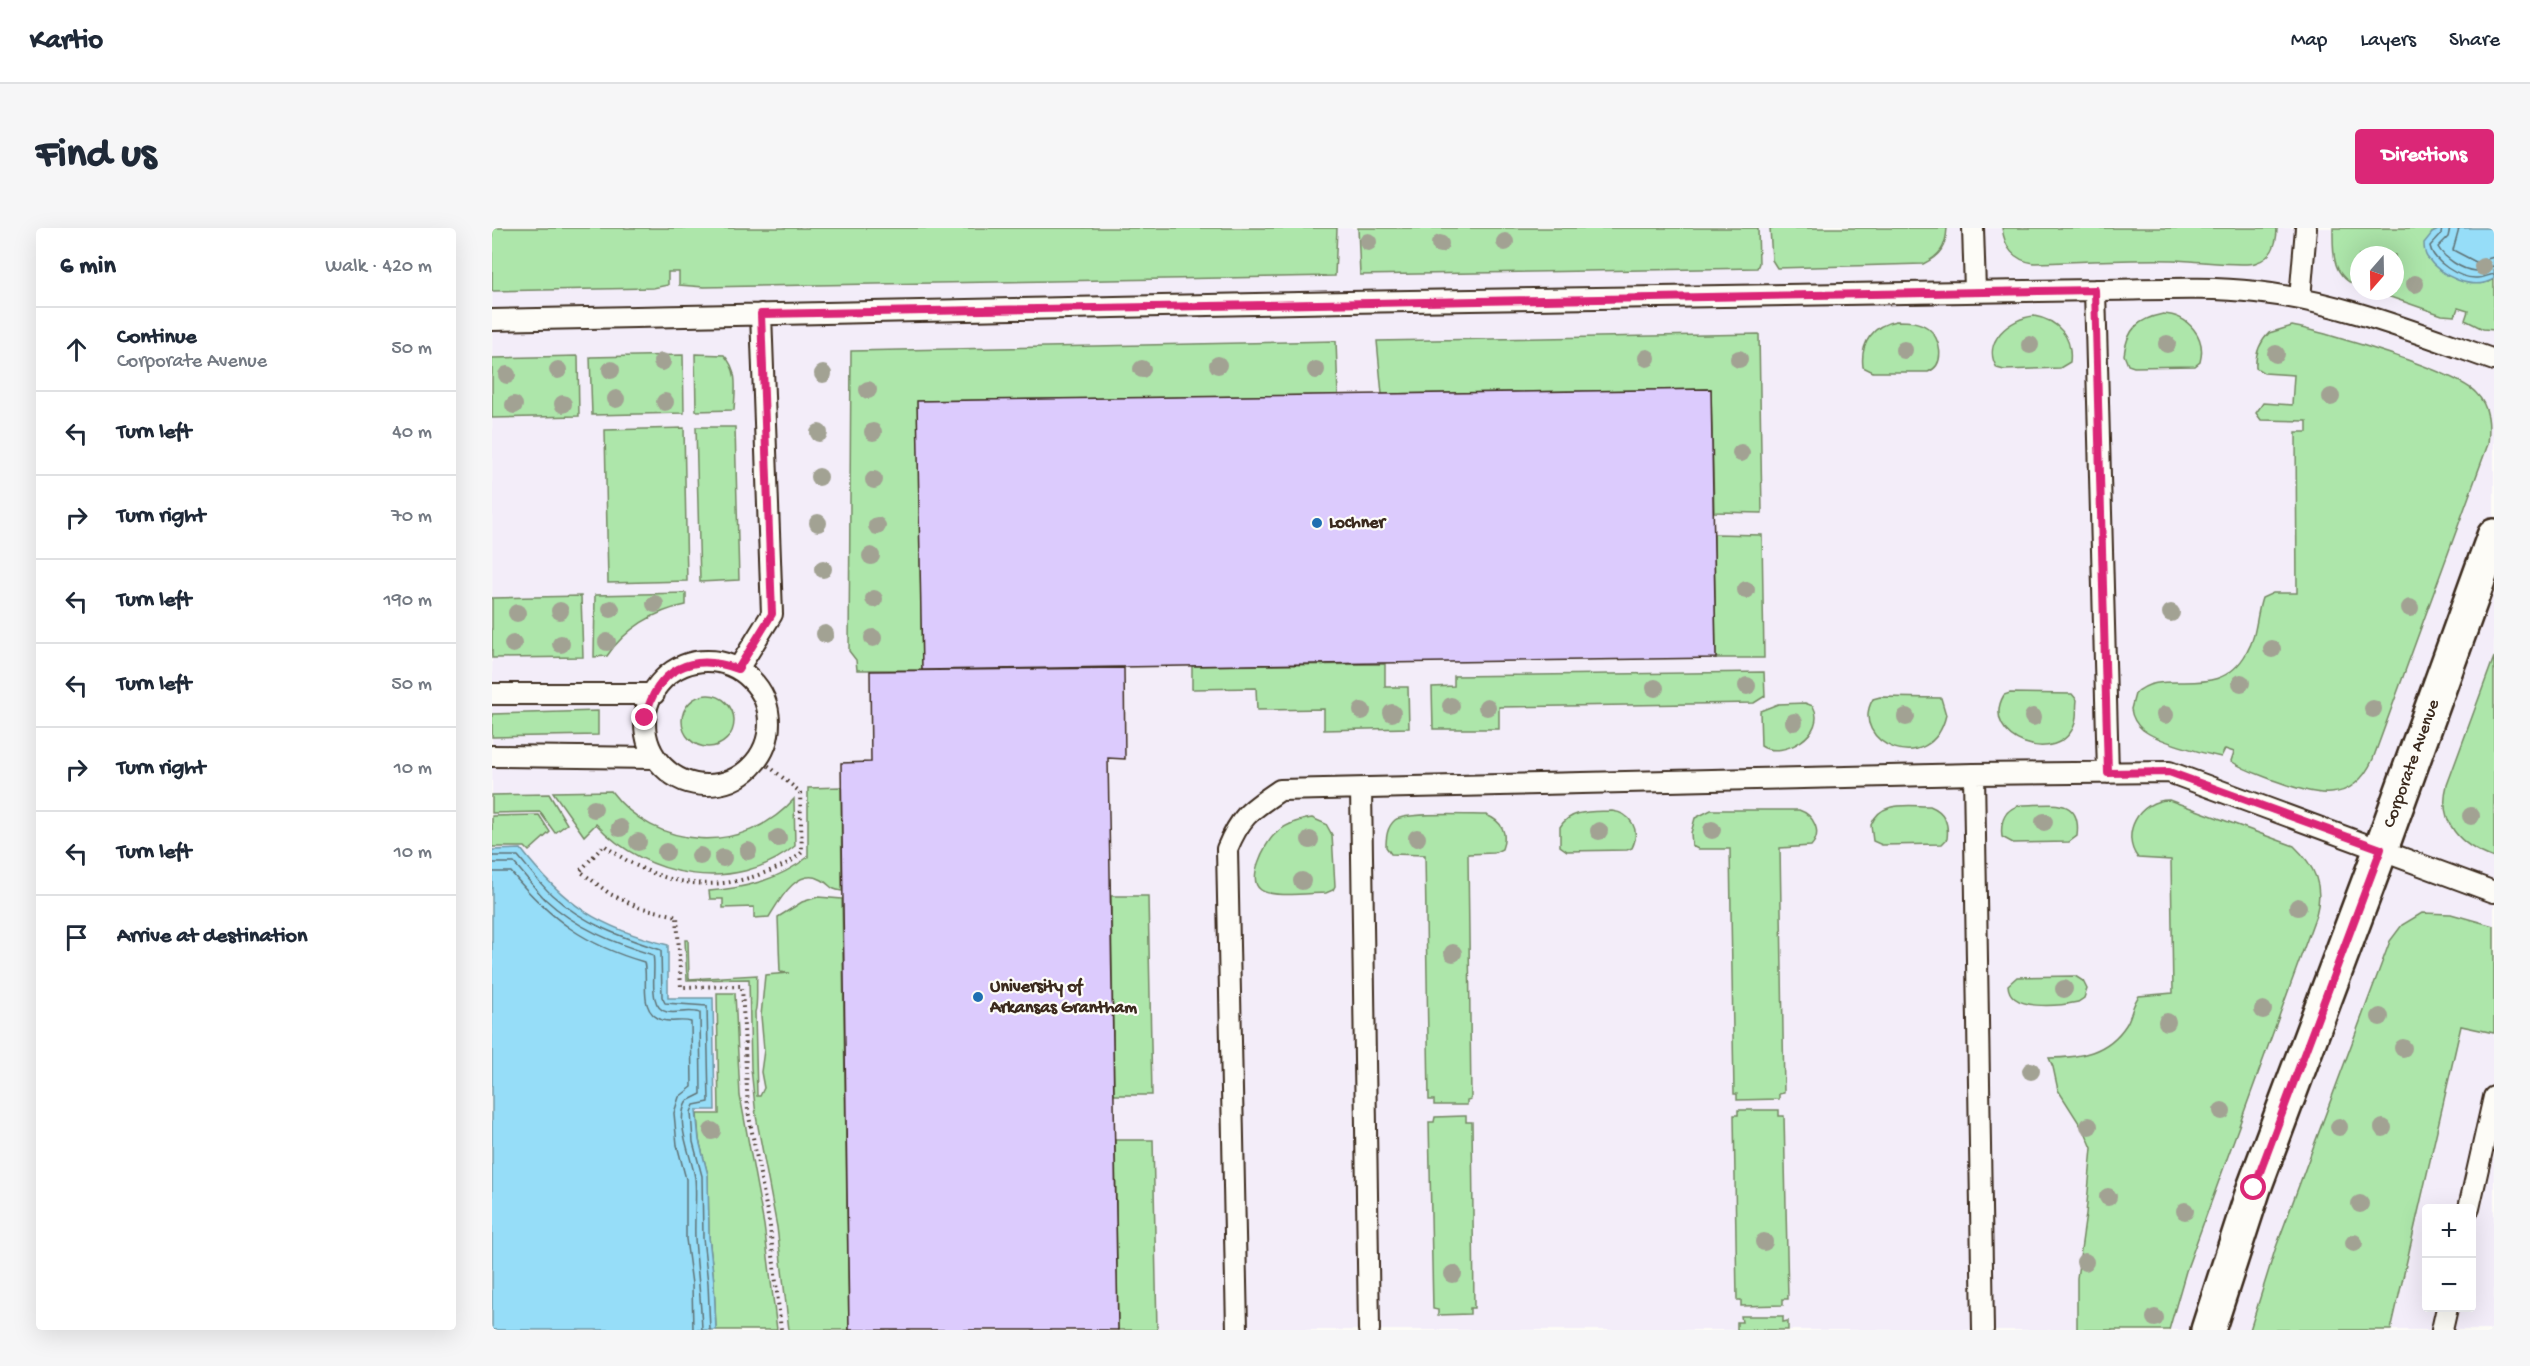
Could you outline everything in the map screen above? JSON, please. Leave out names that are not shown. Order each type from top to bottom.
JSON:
[{"type":"street","name":"Corporate Avenue","points":[[2208,1330],[2254,1188],[2381,849],[2494,536]]},
{"type":"lane","points":[[1973,228],[1975,290]]},
{"type":"lane","points":[[2300,299],[2306,228]]},
{"type":"lane","points":[[492,320],[1975,290],[2234,290],[2300,299],[2382,320],[2494,360]]},
{"type":"lane","points":[[2095,290],[2108,773]]},
{"type":"lane","points":[[738,669],[772,614],[761,314]]},
{"type":"lane","points":[[698,662],[718,662],[738,669],[754,682],[765,699],[770,720],[768,740],[759,758],[745,773],[727,782],[707,785],[687,782],[669,772],[656,758],[647,739],[645,718],[650,698],[662,681],[678,669],[698,662]]},
{"type":"lane","points":[[492,694],[654,694]]},
{"type":"lane","points":[[492,756],[656,758]]},
{"type":"lane","points":[[1238,1330],[1227,849],[1238,824],[1255,807],[1280,790],[1974,774],[2169,772],[2494,892]]},
{"type":"lane","points":[[1974,774],[1983,1330]]},
{"type":"lane","points":[[1361,789],[1369,1330]]},
{"type":"lane","points":[[2470,1204],[2494,1097]]},
{"type":"lane","points":[[2442,1330],[2446,1312]]},
{"type":"path","points":[[759,758],[800,792],[802,852],[796,858],[750,878],[717,885],[686,884],[648,873],[623,860],[604,845],[580,871],[610,894],[638,907],[676,916],[681,987],[741,986],[748,1111],[770,1227],[781,1330]]},
{"type":"shaded area","points":[[492,228],[2494,228],[2494,1330],[492,1330]]},
{"type":"green space","points":[[492,228],[1337,228],[1335,276],[704,287],[679,285],[679,272],[668,272],[668,285],[653,288],[492,291]]},
{"type":"green space","points":[[1358,228],[1758,228],[1759,263],[1757,268],[1360,275]]},
{"type":"green space","points":[[1770,228],[1947,228],[1941,250],[1934,258],[1923,264],[1777,268],[1772,260]]},
{"type":"green space","points":[[2002,228],[2277,228],[2275,245],[2266,258],[2255,263],[2239,264],[2180,260],[2034,263],[2021,259],[2011,252]]},
{"type":"green space","points":[[2333,228],[2442,228],[2432,233],[2489,282],[2494,279],[2494,330],[2483,329],[2465,320],[2468,311],[2458,308],[2455,316],[2442,315],[2399,300],[2404,300],[2404,246],[2350,246],[2350,282],[2338,270],[2333,246]]},
{"type":"green space","points":[[2163,314],[2180,318],[2194,329],[2201,344],[2200,362],[2195,366],[2134,367],[2128,365],[2124,355],[2131,332],[2140,322]]},
{"type":"green space","points":[[2034,316],[2050,321],[2062,331],[2069,345],[2070,362],[2060,368],[2004,370],[1997,368],[1993,358],[1993,349],[2000,333],[2016,321]]},
{"type":"green space","points":[[1896,321],[1917,323],[1932,332],[1940,351],[1934,369],[1928,372],[1873,372],[1863,367],[1864,350],[1870,337],[1881,326]]},
{"type":"green space","points":[[2292,326],[2389,353],[2464,384],[2481,398],[2489,424],[2488,444],[2373,759],[2364,775],[2354,785],[2342,791],[2330,793],[2302,790],[2251,772],[2231,761],[2234,752],[2225,749],[2221,757],[2158,738],[2141,728],[2131,709],[2135,694],[2147,686],[2160,683],[2206,681],[2221,677],[2235,668],[2250,646],[2262,598],[2273,593],[2297,593],[2296,432],[2307,432],[2307,421],[2261,420],[2256,413],[2263,403],[2292,405],[2294,375],[2264,373],[2256,368],[2256,358],[2263,340],[2269,333]]},
{"type":"green space","points":[[1759,334],[1762,513],[1714,512],[1711,389],[1382,394],[1377,341]]},
{"type":"green space","points":[[1336,341],[1338,395],[918,401],[922,670],[857,670],[856,660],[849,651],[851,351]]},
{"type":"green space","points":[[695,354],[724,355],[729,361],[735,381],[734,410],[696,411]]},
{"type":"green space","points":[[683,355],[684,413],[592,415],[590,357]]},
{"type":"green space","points":[[578,356],[579,416],[492,418],[492,358]]},
{"type":"green space","points":[[696,427],[735,427],[739,580],[700,582]]},
{"type":"green space","points":[[684,428],[687,581],[608,583],[605,430]]},
{"type":"green space","points":[[1714,534],[1762,535],[1764,658],[1716,658]]},
{"type":"green space","points":[[686,593],[686,605],[663,612],[641,623],[622,637],[607,656],[594,657],[595,595]]},
{"type":"green space","points":[[581,596],[583,657],[492,658],[492,598]]},
{"type":"green space","points":[[2494,657],[2494,858],[2471,847],[2454,831],[2445,811],[2445,799],[2447,785]]},
{"type":"green space","points":[[1385,664],[1385,687],[1408,687],[1409,728],[1324,730],[1324,709],[1257,710],[1256,688],[1192,689],[1192,666]]},
{"type":"green space","points":[[1764,672],[1765,696],[1754,703],[1499,707],[1499,729],[1433,729],[1432,687],[1454,686],[1454,676]]},
{"type":"green space","points":[[2010,693],[2072,694],[2077,700],[2076,717],[2067,737],[2054,744],[2039,746],[2024,743],[2011,735],[2002,724],[1999,711],[2004,695]]},
{"type":"green space","points":[[703,695],[713,695],[727,702],[734,721],[727,740],[713,747],[703,747],[693,743],[686,736],[682,726],[682,716],[686,706],[693,699]]},
{"type":"green space","points":[[1880,697],[1941,698],[1946,715],[1937,735],[1925,746],[1909,750],[1894,748],[1881,741],[1871,729],[1868,715],[1873,699]]},
{"type":"green space","points":[[1805,703],[1813,706],[1816,716],[1809,734],[1791,747],[1770,749],[1761,746],[1760,711],[1778,704]]},
{"type":"green space","points":[[598,711],[598,735],[492,737],[492,714]]},
{"type":"green space","points":[[841,787],[842,891],[822,880],[813,877],[805,878],[790,887],[769,917],[754,918],[754,907],[723,908],[723,899],[710,899],[709,891],[761,882],[785,872],[808,857],[808,788]]},
{"type":"green space","points":[[611,791],[629,811],[651,825],[675,834],[700,838],[726,837],[750,830],[774,817],[794,799],[795,846],[771,861],[746,871],[719,875],[692,874],[665,868],[640,857],[616,842],[596,824],[584,836],[553,792]]},
{"type":"green space","points":[[549,794],[567,824],[555,833],[540,812],[492,813],[492,795]]},
{"type":"green space","points":[[2169,800],[2294,846],[2307,861],[2316,877],[2318,905],[2186,1271],[2169,1330],[2077,1330],[2077,1278],[2092,1148],[2086,1134],[2058,1090],[2049,1058],[2082,1055],[2102,1048],[2111,1042],[2126,1025],[2139,996],[2173,993],[2171,860],[2138,858],[2131,839],[2135,820],[2141,812],[2158,802]]},
{"type":"green space","points":[[2053,804],[2069,809],[2074,814],[2077,823],[2077,836],[2069,842],[2013,843],[2002,837],[2005,816],[2011,809],[2022,805]]},
{"type":"green space","points":[[1904,805],[1930,806],[1939,811],[1945,819],[1947,839],[1942,844],[1882,845],[1873,841],[1871,825],[1881,811]]},
{"type":"green space","points":[[1711,810],[1799,810],[1809,816],[1815,825],[1816,836],[1811,846],[1780,848],[1784,1093],[1779,1094],[1779,1099],[1737,1100],[1737,1094],[1734,1094],[1730,849],[1698,849],[1692,846],[1691,833],[1695,818]]},
{"type":"green space","points":[[1612,811],[1624,815],[1635,829],[1635,841],[1632,848],[1567,851],[1560,846],[1560,827],[1570,817],[1590,812]]},
{"type":"green space","points":[[539,815],[550,832],[529,851],[525,847],[492,847],[492,816]]},
{"type":"green space","points":[[1486,815],[1500,824],[1504,833],[1504,843],[1502,849],[1494,853],[1468,854],[1471,1099],[1467,1100],[1467,1105],[1434,1105],[1434,1100],[1429,1100],[1425,855],[1391,854],[1386,847],[1387,836],[1392,823],[1401,817]]},
{"type":"green space","points":[[1312,818],[1326,824],[1332,835],[1335,886],[1333,890],[1326,893],[1274,894],[1261,890],[1255,878],[1256,871],[1258,862],[1270,840],[1278,831],[1287,826]]},
{"type":"green space","points":[[1111,896],[1148,896],[1152,1095],[1114,1095]]},
{"type":"green space","points":[[818,897],[842,899],[849,1330],[789,1330],[777,1227],[756,1116],[751,1068],[749,979],[687,980],[685,940],[688,940],[689,979],[757,975],[755,1012],[757,1096],[760,1096],[764,1088],[761,1072],[764,1050],[761,1016],[765,975],[789,973],[780,972],[778,917],[802,902]]},
{"type":"green space","points":[[2422,913],[2451,914],[2494,926],[2494,1033],[2461,1026],[2391,1330],[2250,1330],[2275,1250],[2390,941],[2402,925]]},
{"type":"green space","points":[[2075,976],[2083,981],[2087,989],[2084,998],[2070,1004],[2026,1003],[2017,1000],[2011,994],[2008,985],[2017,977]]},
{"type":"green space","points":[[717,993],[735,993],[740,1096],[764,1225],[777,1330],[716,1330],[709,1237],[708,1175],[699,1140],[697,1114],[719,1114]]},
{"type":"green space","points":[[1738,1110],[1779,1110],[1779,1116],[1784,1116],[1788,1299],[1783,1299],[1783,1305],[1741,1306],[1741,1300],[1737,1300],[1734,1115],[1738,1115]]},
{"type":"green space","points":[[1466,1116],[1466,1122],[1472,1122],[1474,1308],[1470,1308],[1470,1314],[1438,1315],[1438,1310],[1433,1309],[1429,1122],[1434,1122],[1435,1117]]},
{"type":"green space","points":[[1115,1140],[1153,1140],[1157,1330],[1118,1330]]},
{"type":"green space","points":[[1741,1316],[1783,1316],[1783,1322],[1788,1321],[1788,1330],[1737,1330],[1737,1322],[1742,1322]]},
{"type":"water","points":[[2442,228],[2494,228],[2494,279],[2486,283],[2467,283],[2448,276],[2433,264],[2426,256],[2424,243],[2432,233]]},
{"type":"water","points":[[521,849],[568,900],[585,912],[622,931],[668,945],[668,998],[713,998],[715,1110],[696,1110],[699,1140],[708,1175],[709,1237],[716,1330],[492,1330],[492,850]]},
{"type":"building","name":"Lochner","points":[[1711,389],[1716,658],[922,670],[917,401]]},
{"type":"building","name":"University of Arkansas Grantham","points":[[1124,668],[1125,759],[1108,758],[1118,1330],[849,1330],[841,763],[871,762],[870,671]]},
{"type":"place","name":"Lochner","points":[[1317,523]]},
{"type":"place","name":"University of Arkansas Grantham","points":[[978,997]]},
{"type":"route","points":[[645,718],[650,698],[662,681],[678,669],[698,662],[718,662],[738,669],[772,614],[761,314],[1975,290],[2095,290],[2108,773],[2169,772],[2381,849],[2254,1188]]}]
